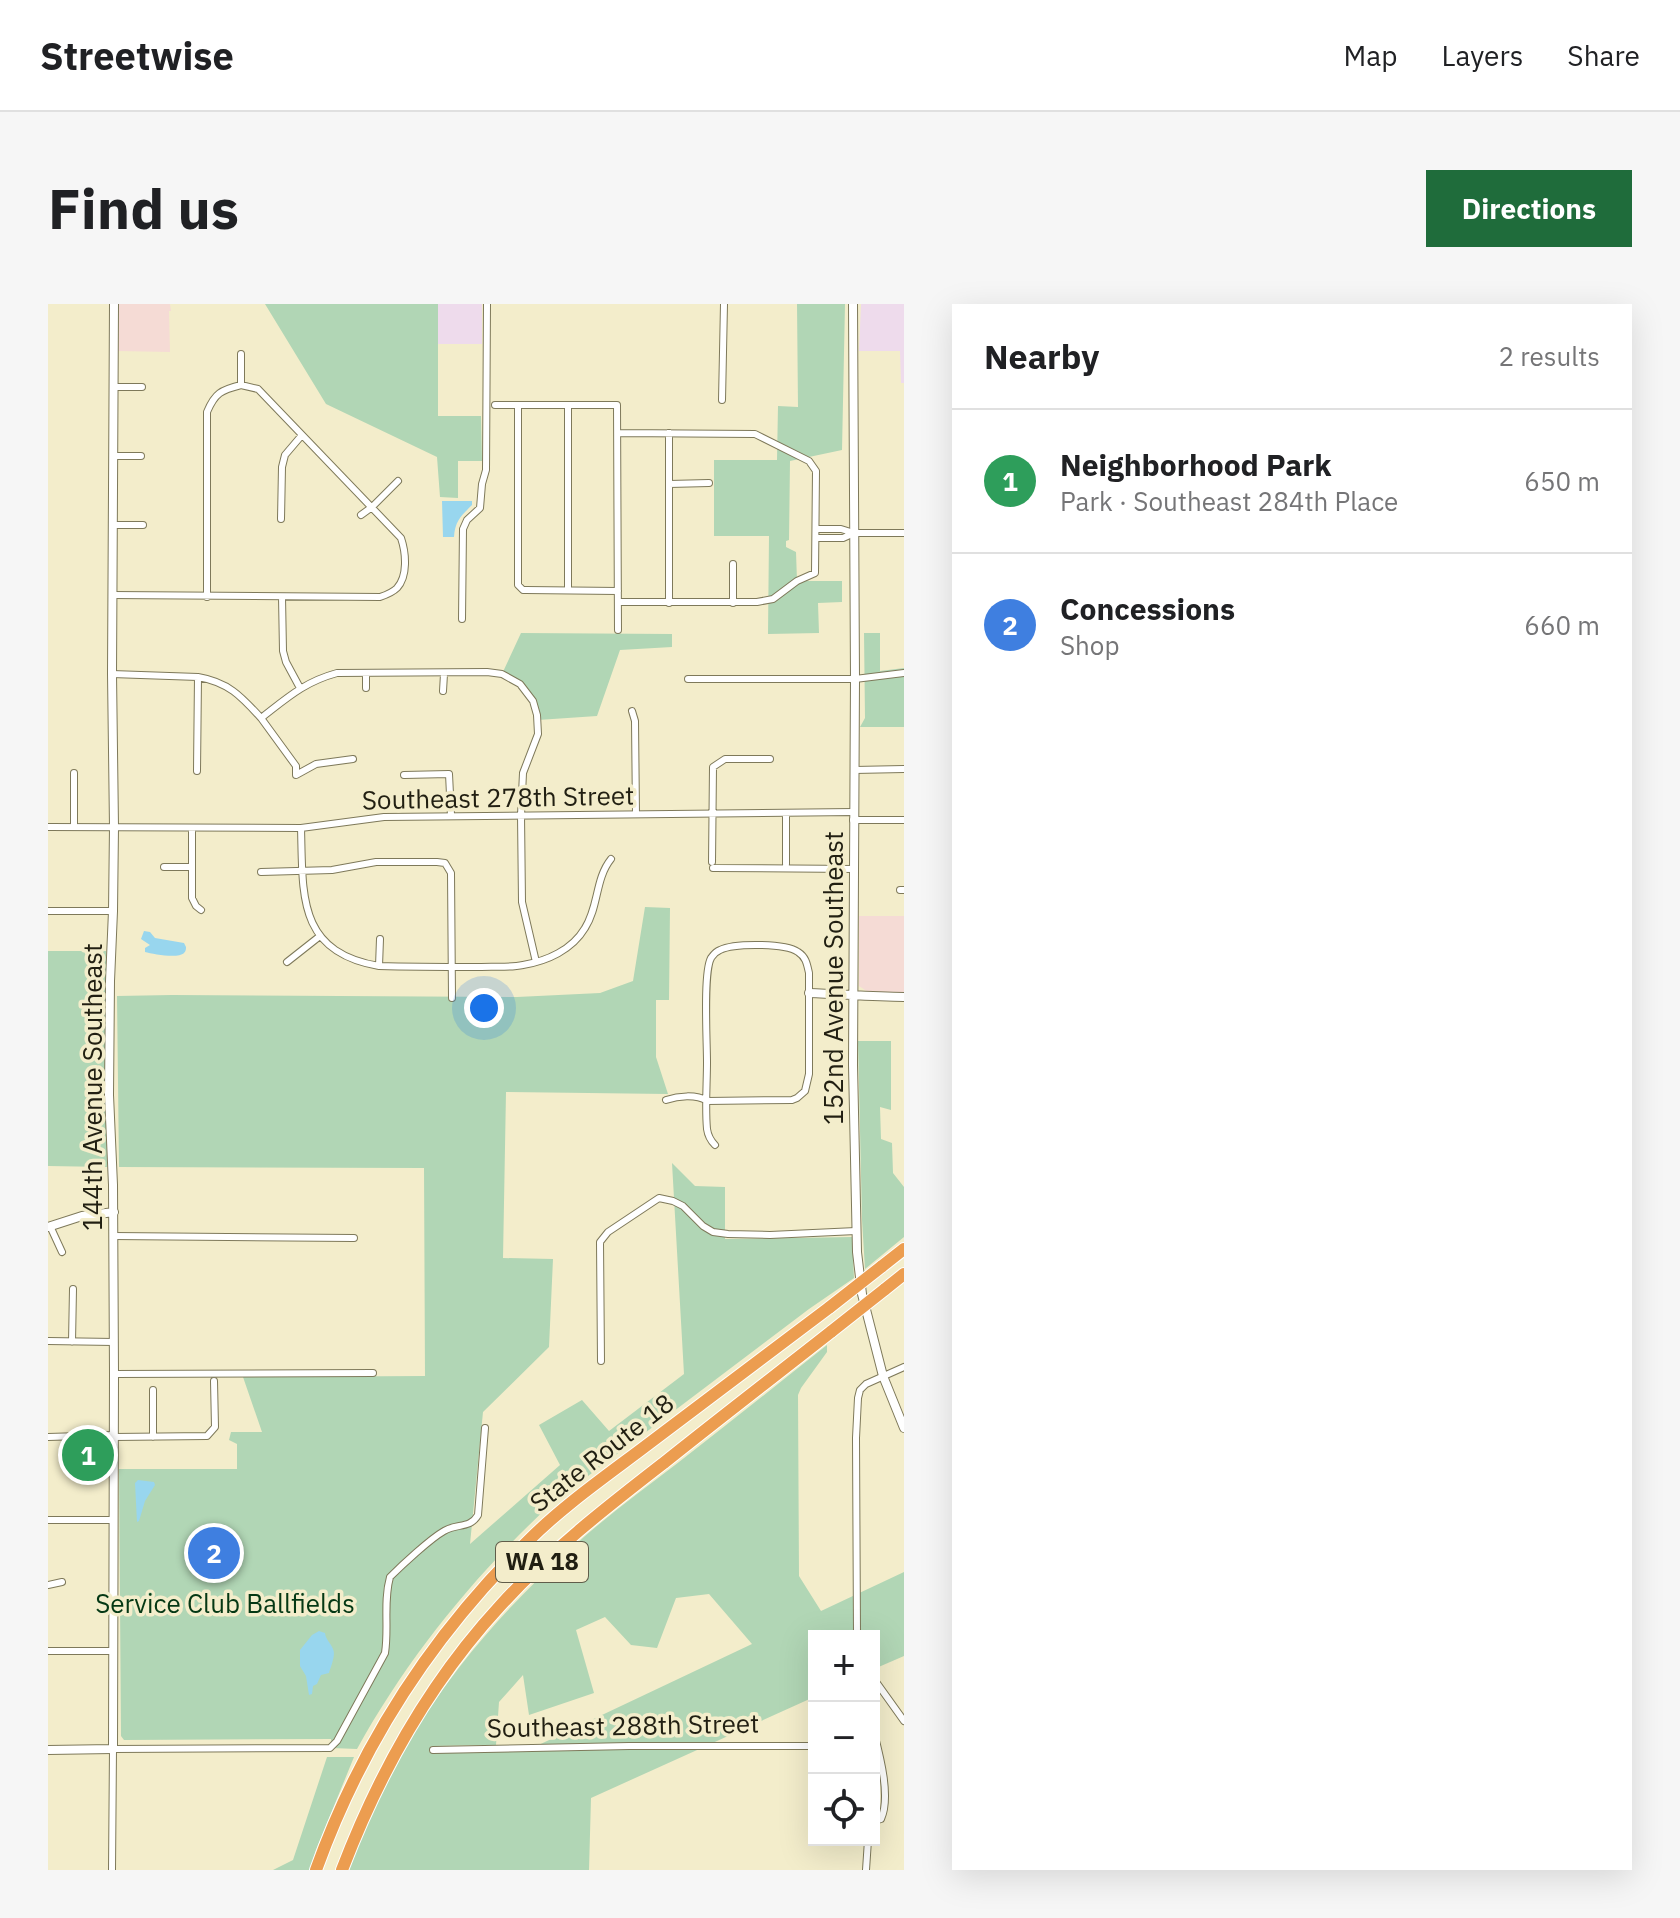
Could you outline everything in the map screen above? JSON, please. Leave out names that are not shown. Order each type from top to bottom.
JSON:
[{"type":"highway","name":"State Route 18","points":[[316,1870],[355,1775],[386,1720],[416,1671],[487,1582],[581,1495],[904,1249]]},
{"type":"highway","name":"State Route 18","points":[[342,1870],[397,1746],[458,1655],[499,1607],[544,1560],[592,1518],[904,1274]]},
{"type":"street","name":"144th Avenue Southeast","points":[[112,1870],[114,1212],[109,1095],[114,827],[114,304]]},
{"type":"street","points":[[462,619],[463,529],[467,520],[480,508],[486,470],[487,304]]},
{"type":"street","points":[[722,400],[724,304]]},
{"type":"street","name":"152nd Avenue Southeast","points":[[853,304],[856,1231],[862,1294],[883,1376],[904,1428]]},
{"type":"street","points":[[241,354],[241,385]]},
{"type":"street","points":[[112,595],[207,597],[380,597],[398,587],[404,576],[405,554],[401,538],[258,389],[241,385],[226,388],[213,397],[207,412],[207,597]]},
{"type":"street","points":[[114,387],[142,387]]},
{"type":"street","points":[[495,405],[617,405],[618,630]]},
{"type":"street","points":[[518,405],[517,582],[520,588],[618,591]]},
{"type":"street","points":[[568,405],[568,590]]},
{"type":"street","points":[[618,433],[755,434],[809,461],[816,471],[815,573],[797,581],[773,599],[762,602],[618,602]]},
{"type":"street","points":[[669,433],[669,603]]},
{"type":"street","points":[[281,519],[285,455],[302,435]]},
{"type":"street","points":[[114,456],[141,456]]},
{"type":"street","points":[[361,515],[398,481]]},
{"type":"street","points":[[669,484],[709,483]]},
{"type":"street","points":[[114,525],[143,525]]},
{"type":"street","points":[[816,529],[904,533]]},
{"type":"street","points":[[816,538],[843,538],[854,533]]},
{"type":"street","points":[[733,564],[733,603]]},
{"type":"street","points":[[282,597],[283,651],[300,688]]},
{"type":"street","points":[[261,718],[300,688],[318,678],[337,673],[487,672],[502,674],[520,684],[536,708],[538,734],[523,773],[521,815],[522,902],[536,962]]},
{"type":"street","points":[[366,673],[366,688]]},
{"type":"street","points":[[688,679],[855,679],[904,673]]},
{"type":"street","points":[[112,674],[198,677],[221,683],[240,694],[261,718],[296,766],[296,775],[316,764],[353,759]]},
{"type":"street","points":[[443,691],[444,674]]},
{"type":"street","points":[[197,771],[198,677]]},
{"type":"street","points":[[632,711],[635,721],[636,814]]},
{"type":"street","points":[[770,759],[725,759],[713,767],[713,865],[855,869]]},
{"type":"street","points":[[854,770],[904,769]]},
{"type":"street","points":[[74,773],[74,827]]},
{"type":"street","points":[[404,775],[449,774],[451,815]]},
{"type":"street","points":[[786,813],[786,864]]},
{"type":"street","name":"Southeast 278th Street","points":[[48,827],[301,828],[365,818],[451,815],[786,813],[904,820]]},
{"type":"street","points":[[192,828],[192,898],[201,910]]},
{"type":"street","points":[[301,828],[303,895],[320,936],[339,952],[357,961],[379,966],[520,966],[553,956],[577,940],[587,926],[595,908],[600,878],[611,859]]},
{"type":"street","points":[[261,872],[332,870],[376,862],[445,863],[451,873],[452,998]]},
{"type":"street","points":[[164,867],[192,867]]},
{"type":"street","points":[[48,911],[113,911]]},
{"type":"street","points":[[287,962],[320,936]]},
{"type":"street","points":[[379,966],[380,939]]},
{"type":"street","points":[[666,1100],[701,1097],[707,1101],[780,1101],[801,1095],[807,1086],[809,1074],[809,973],[801,954],[783,947],[751,946],[720,949],[713,954],[707,974],[707,1101],[707,1130],[715,1145]]},
{"type":"street","points":[[809,993],[904,997]]},
{"type":"street","points":[[601,1361],[600,1242],[608,1232],[659,1198],[683,1206],[713,1232],[770,1235],[856,1231]]},
{"type":"street","points":[[62,1252],[49,1227],[82,1216],[114,1212]]},
{"type":"street","points":[[113,1236],[354,1238]]},
{"type":"street","points":[[72,1342],[73,1289]]},
{"type":"street","points":[[48,1341],[114,1342]]},
{"type":"street","points":[[857,1630],[858,1398],[863,1387],[904,1367]]},
{"type":"street","points":[[114,1374],[373,1373]]},
{"type":"street","points":[[48,1437],[203,1437],[215,1427],[214,1381]]},
{"type":"street","points":[[153,1390],[153,1437]]},
{"type":"street","points":[[48,1750],[330,1748],[337,1741],[385,1653],[390,1577],[445,1530],[476,1520],[485,1428]]},
{"type":"street","points":[[48,1520],[113,1520]]},
{"type":"street","points":[[48,1585],[62,1582]]},
{"type":"street","points":[[48,1651],[113,1651]]},
{"type":"street","points":[[880,1687],[903,1719]]},
{"type":"street","name":"Southeast 288th Street","points":[[433,1750],[641,1745],[808,1746]]},
{"type":"street","points":[[880,1756],[885,1806],[880,1819]]},
{"type":"street","points":[[866,1870],[868,1846]]},
{"type":"shaded area","points":[[119,304],[170,304],[170,352],[118,351]]},
{"type":"shaded area","points":[[438,304],[482,304],[482,344],[438,344]]},
{"type":"shaded area","points":[[861,304],[904,304],[904,383],[901,383],[900,351],[859,351]]},
{"type":"shaded area","points":[[859,916],[904,916],[904,992],[868,992],[859,986]]},
{"type":"green space","points":[[265,304],[438,304],[438,416],[481,416],[482,461],[458,461],[458,498],[440,497],[437,457],[326,404]]},
{"type":"green space","points":[[797,304],[845,304],[842,450],[790,461],[789,540],[786,541],[786,547],[796,552],[797,581],[842,581],[842,602],[818,603],[819,633],[768,634],[769,536],[714,536],[714,460],[777,460],[778,406],[798,407]]},
{"type":"green space","points":[[521,633],[672,634],[672,647],[620,650],[597,716],[538,720],[529,694],[502,674]]},
{"type":"green space","points":[[864,633],[880,633],[880,671],[904,668],[904,727],[860,727],[865,718]]},
{"type":"green space","name":"Service Club Ballfields","points":[[645,907],[670,908],[669,1000],[656,1000],[656,1057],[668,1094],[506,1092],[503,1258],[553,1259],[549,1347],[483,1412],[470,1544],[560,1465],[539,1425],[582,1400],[609,1431],[684,1374],[672,1163],[695,1186],[725,1187],[725,1239],[852,1237],[854,1278],[551,1504],[495,1560],[444,1619],[398,1682],[357,1749],[332,1748],[331,1739],[124,1740],[121,1736],[119,1469],[237,1469],[237,1444],[229,1440],[231,1432],[262,1432],[243,1377],[425,1376],[424,1168],[119,1167],[117,996],[517,997],[600,993],[633,981]]},
{"type":"green space","points":[[48,951],[106,951],[107,1167],[48,1166]]},
{"type":"green space","points":[[858,1041],[891,1041],[891,1110],[880,1107],[881,1139],[892,1143],[893,1173],[904,1187],[904,1237],[865,1269],[862,1220]]},
{"type":"green space","points":[[827,1345],[827,1352],[798,1395],[799,1576],[821,1611],[904,1572],[904,1656],[880,1666],[880,1630],[808,1630],[808,1700],[591,1798],[589,1870],[349,1870],[379,1797],[407,1745],[433,1703],[489,1631],[531,1586],[588,1534]],"holes":[[[709,1594],[752,1644],[528,1750],[429,1752],[431,1746],[496,1745],[499,1702],[523,1675],[529,1715],[594,1693],[576,1630],[605,1617],[631,1645],[657,1648],[676,1598]]]},
{"type":"green space","points":[[99,1438],[107,1442],[109,1463],[67,1463],[66,1442]]},
{"type":"green space","points":[[327,1757],[354,1757],[310,1870],[273,1870],[293,1860]]},
{"type":"water","points":[[442,501],[472,501],[457,523],[454,537],[443,537]]},
{"type":"water","points":[[144,931],[155,938],[184,943],[185,952],[171,956],[145,952],[150,945],[141,939]]},
{"type":"water","points":[[138,1480],[154,1482],[155,1485],[137,1522],[135,1483]]},
{"type":"water","points":[[319,1631],[325,1633],[334,1657],[329,1673],[321,1675],[309,1695],[306,1676],[300,1666],[300,1650]]},
{"type":"place","name":"Neighborhood Park","points":[[88,1455]]},
{"type":"place","name":"Concessions","points":[[214,1553]]}]
